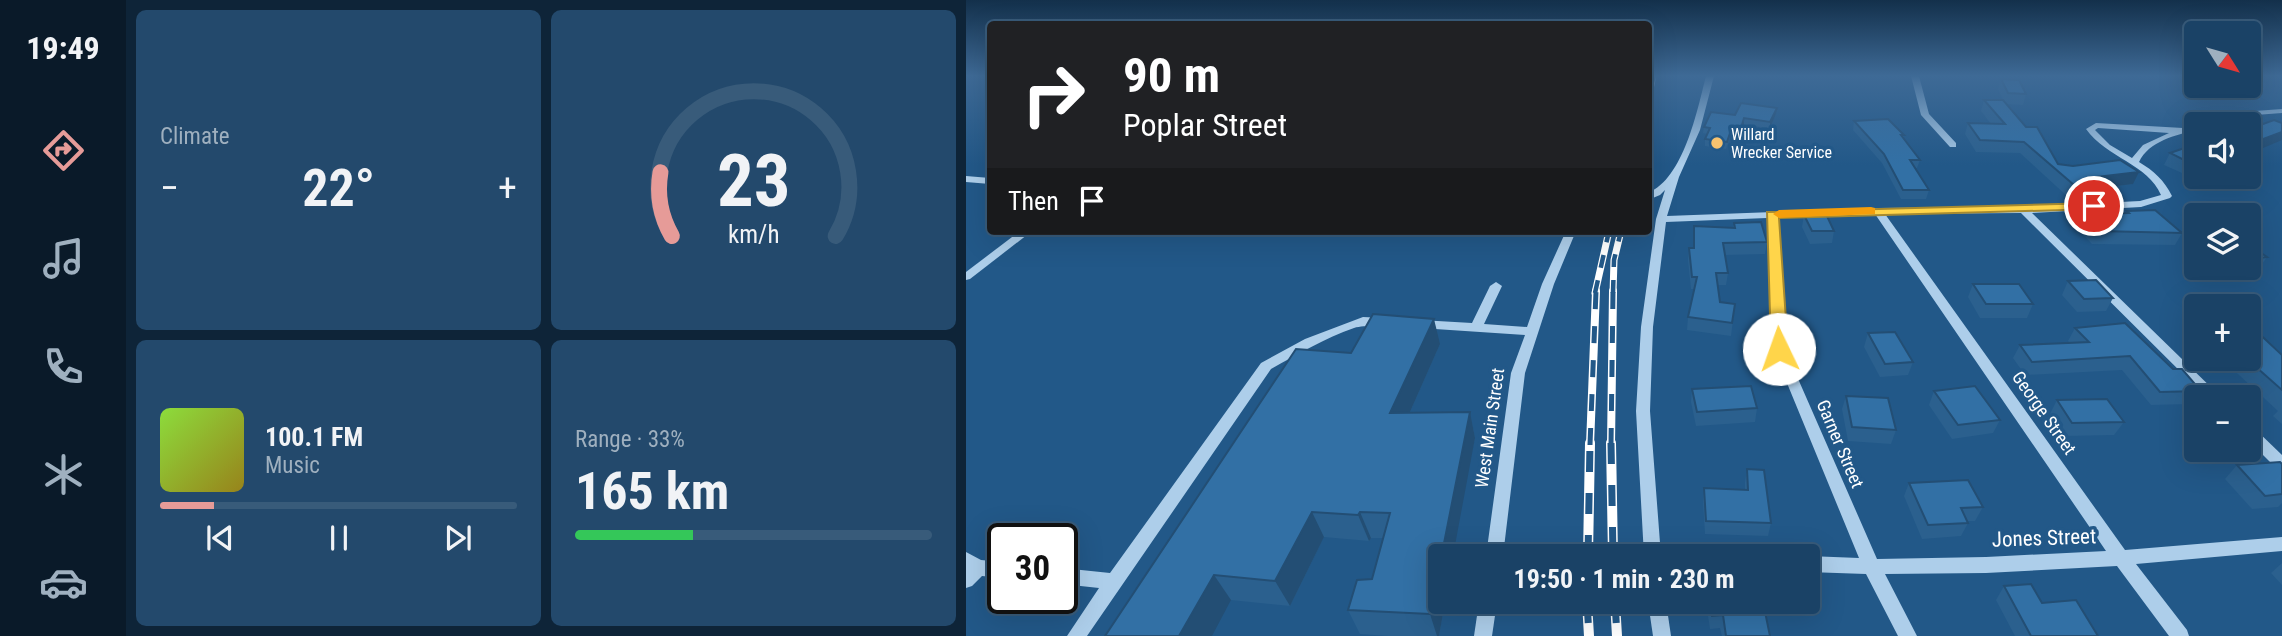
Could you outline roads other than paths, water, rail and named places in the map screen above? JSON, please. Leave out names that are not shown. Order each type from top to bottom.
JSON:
[{"type":"street","points":[[1651,544],[1643,411],[1647,327],[1661,219],[1674,177],[1696,130],[1702,106]]},
{"type":"street","points":[[1923,106],[1926,115],[1953,145]]},
{"type":"street","points":[[2261,113],[2282,111]]},
{"type":"street","points":[[1661,219],[1878,211],[2024,210],[2141,204],[2167,196],[2165,186],[2134,162],[2094,137],[2090,129],[2096,125],[2107,125],[2183,131]]},
{"type":"street","points":[[2134,162],[2137,154],[2155,141],[2183,131]]},
{"type":"street","points":[[1652,195],[1674,177]]},
{"type":"street","points":[[966,179],[987,181]]},
{"type":"street","points":[[2024,210],[2202,385]]},
{"type":"street","name":"George Street","points":[[1878,211],[2121,558],[2180,636]]},
{"type":"street","name":"Garner Street","points":[[1772,214],[1779,349],[1872,568],[1908,636]]},
{"type":"street","points":[[966,277],[1022,235]]},
{"type":"street","name":"West Main Street","points":[[1496,544],[1518,373],[1531,331],[1569,235]]},
{"type":"street","points":[[1476,328],[1496,286]]},
{"type":"street","points":[[1076,636],[1266,366],[1310,342],[1363,321],[1531,331]]},
{"type":"street","points":[[2261,444],[2282,465]]},
{"type":"street","name":"Jones Street","points":[[1820,565],[1872,568],[2121,558],[2282,544]]},
{"type":"street","points":[[1078,578],[1114,582]]},
{"type":"street","points":[[1483,636],[1486,614]]},
{"type":"street","points":[[1659,614],[1662,636]]},
{"type":"railway","points":[[1595,293],[1608,235]]},
{"type":"railway","points":[[1613,293],[1614,260],[1620,235]]},
{"type":"railway","points":[[1590,445],[1596,291]]},
{"type":"railway","points":[[1611,444],[1613,291]]},
{"type":"railway","points":[[1588,544],[1590,443]]},
{"type":"railway","points":[[1611,444],[1613,544]]},
{"type":"railway","points":[[1588,614],[1589,636]]},
{"type":"railway","points":[[1616,614],[1617,636]]},
{"type":"place","name":"Willard Wrecker Service","points":[[1717,143]]}]
